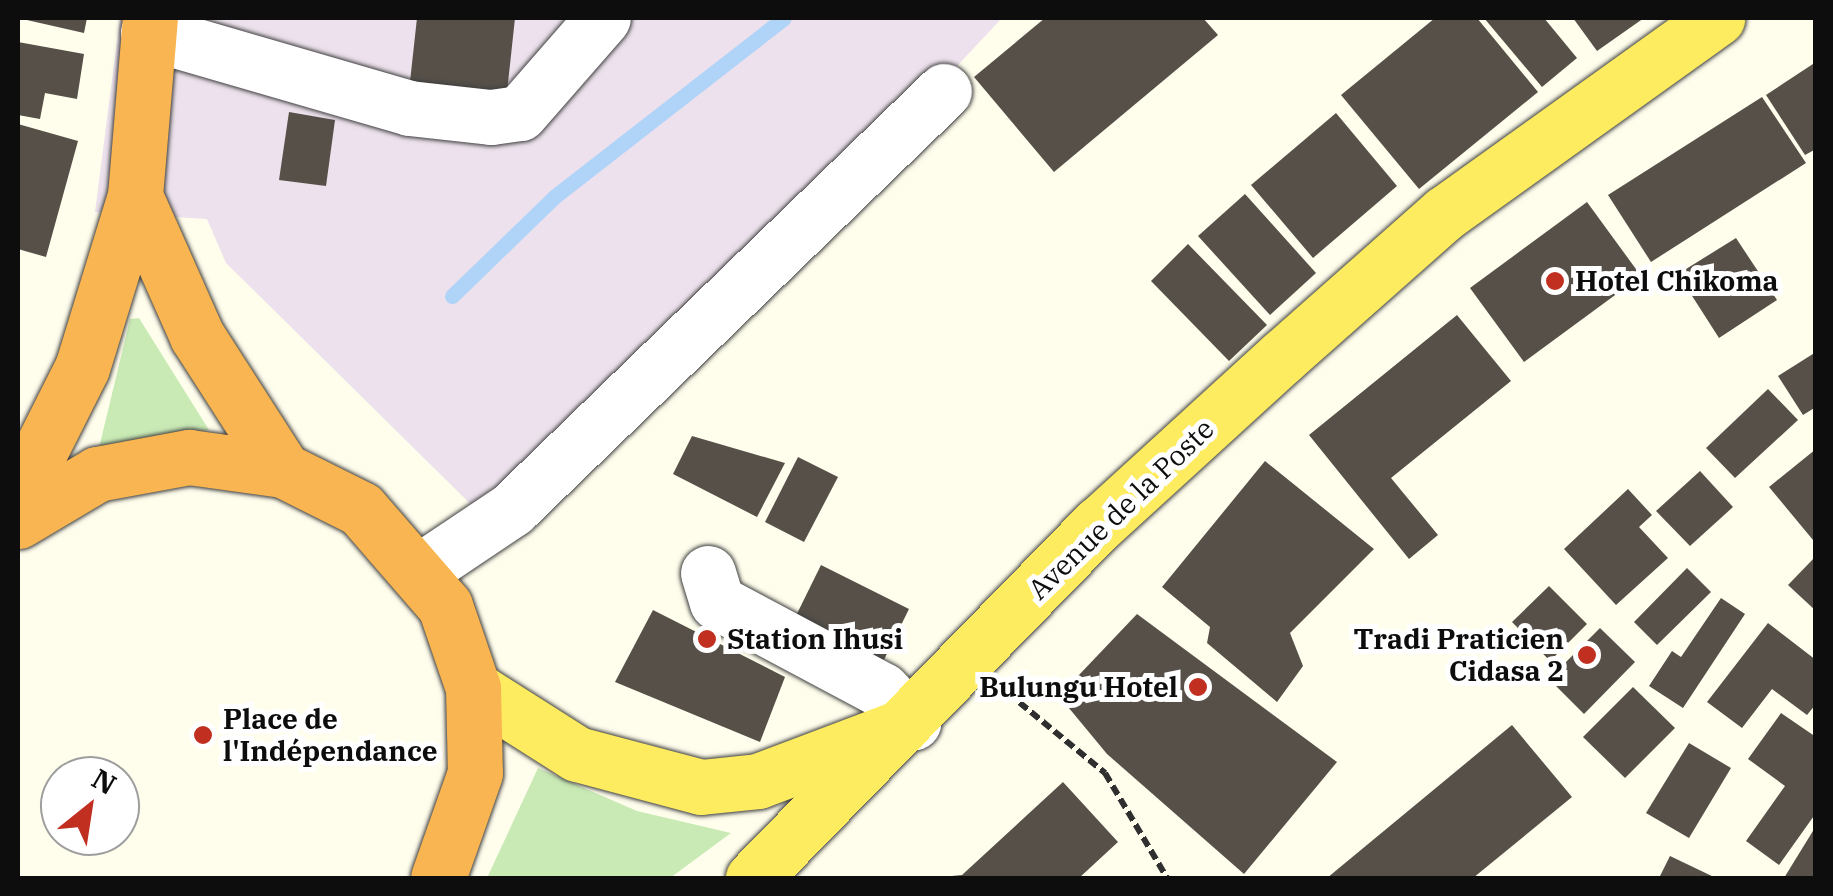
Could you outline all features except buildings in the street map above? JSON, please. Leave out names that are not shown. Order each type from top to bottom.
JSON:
[{"type":"highway","points":[[18,494],[82,368],[135,196],[149,25]]},
{"type":"highway","points":[[135,196],[197,336],[283,470]]},
{"type":"highway","points":[[18,521],[55,494],[143,462],[237,460],[283,470],[360,509],[422,570],[445,606],[473,688],[475,772],[438,878]]},
{"type":"main road","name":"Avenue de la Poste","points":[[473,688],[577,754],[701,787],[758,780],[913,722],[1099,524],[1445,213],[1716,18]]},
{"type":"main road","points":[[753,878],[913,722]]},
{"type":"street","points":[[149,25],[409,108],[491,117],[520,113],[603,18]]},
{"type":"street","points":[[422,570],[512,510],[944,91]]},
{"type":"street","points":[[708,573],[717,602],[882,690],[913,722]]},
{"type":"path","points":[[969,661],[1105,773],[1167,878]]},
{"type":"shaded area","points":[[120,18],[1002,18],[510,543],[226,263],[207,219],[95,212]]},
{"type":"green space","points":[[139,318],[209,430],[99,448],[130,319]]},
{"type":"green space","points":[[538,768],[637,811],[731,833],[670,878],[487,878]]},
{"type":"waterway","points":[[452,296],[554,197],[784,18]]},
{"type":"place","name":"Hotel Chikoma","points":[[1555,281]]},
{"type":"place","name":"Station Ihusi","points":[[707,639]]},
{"type":"place","name":"Tradi Praticien Cidasa 2","points":[[1587,655]]},
{"type":"place","name":"Bulungu Hotel","points":[[1198,687]]},
{"type":"place","name":"Place de l'Indépendance","points":[[203,735]]}]
